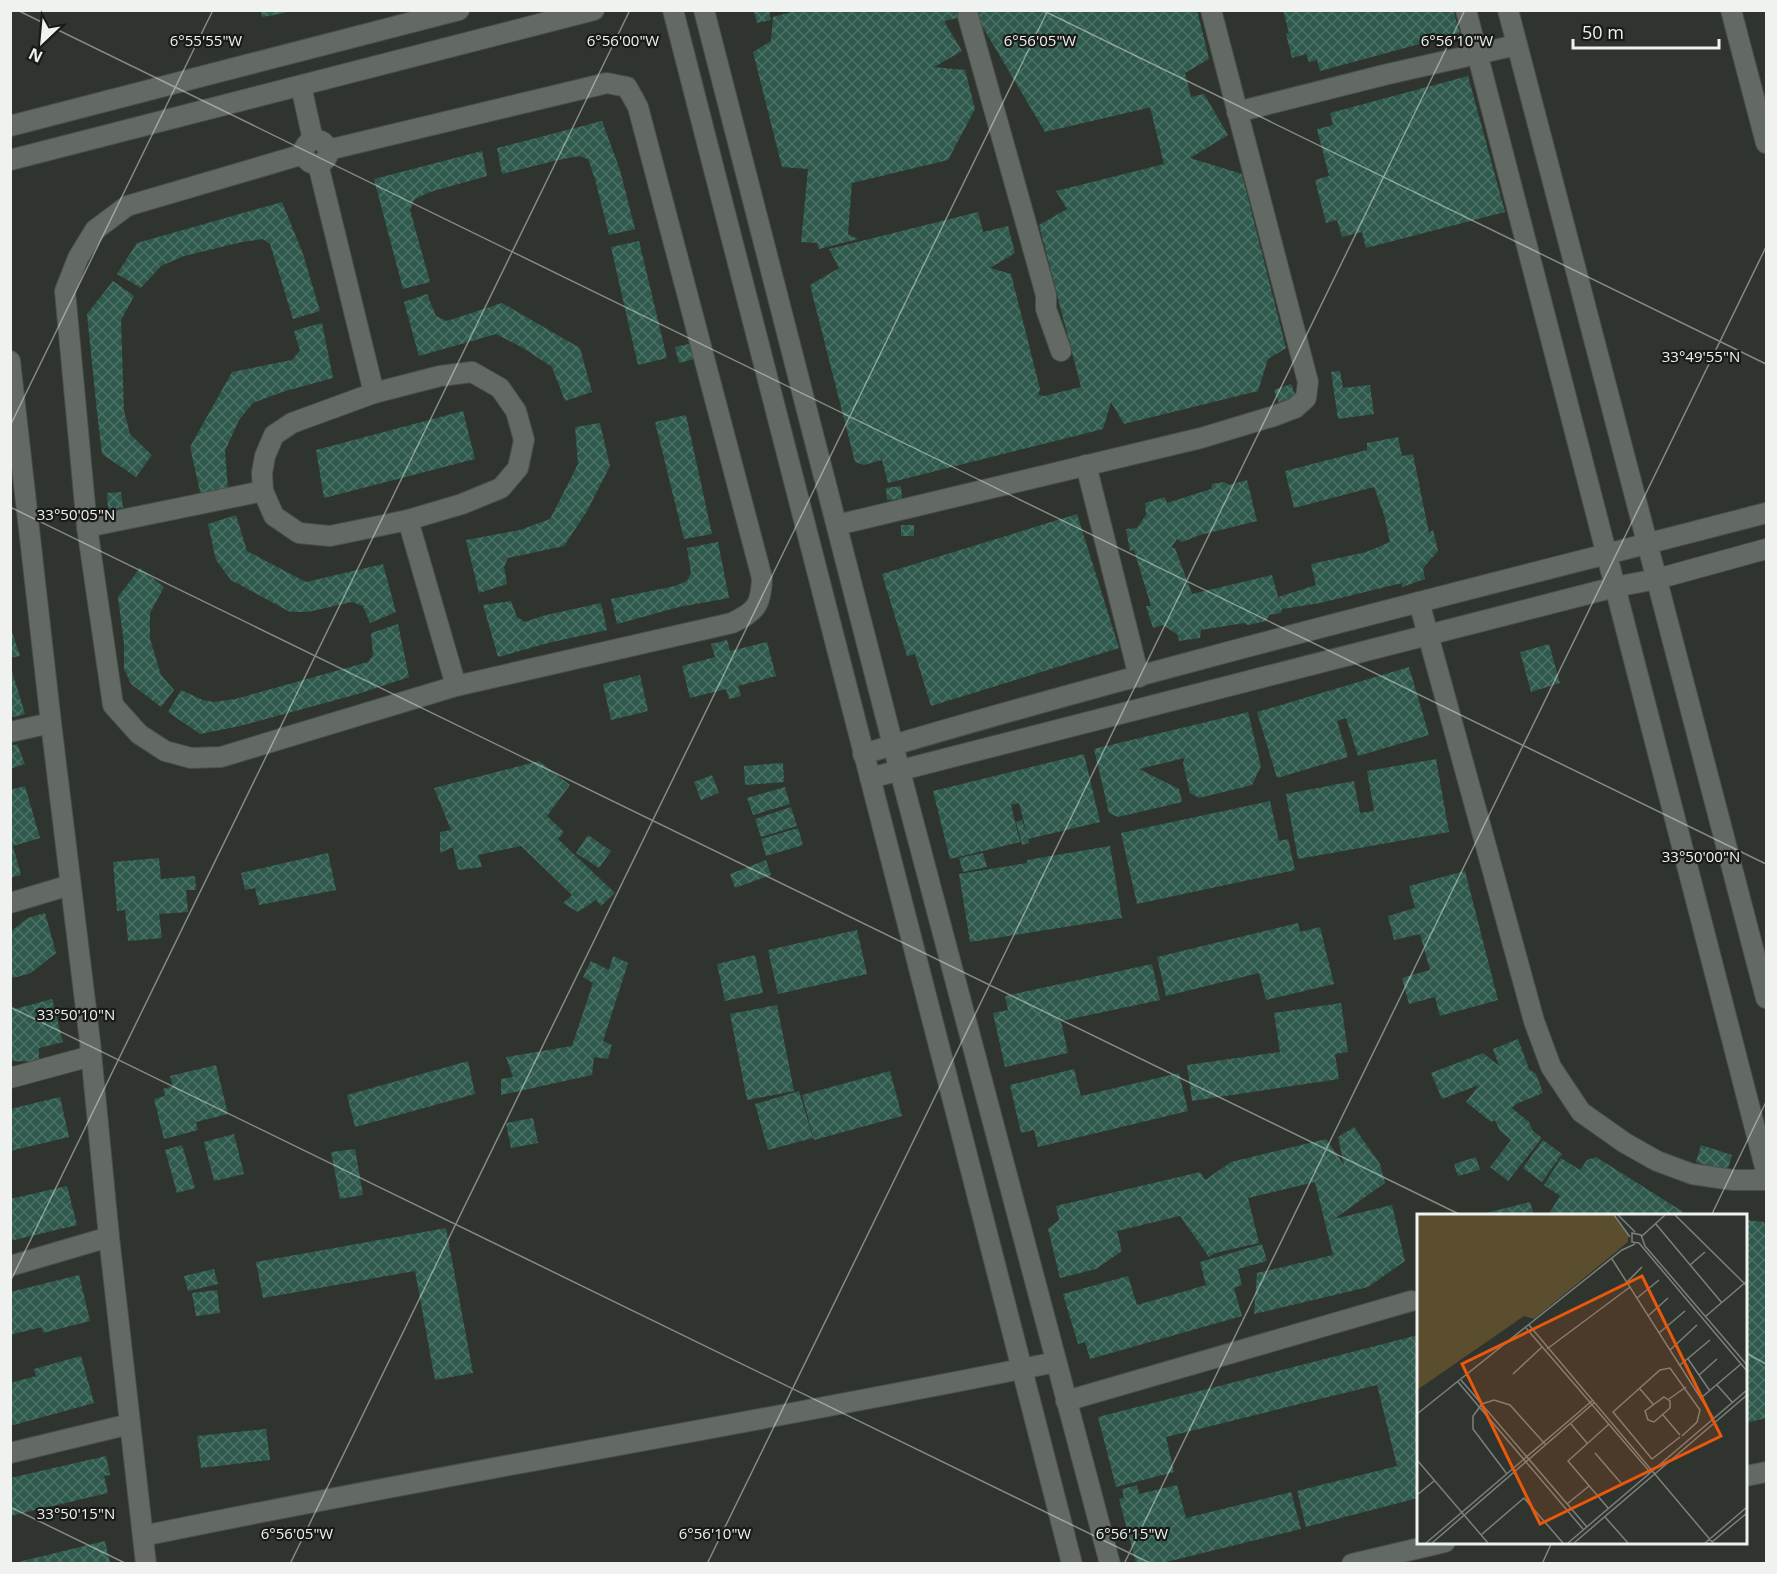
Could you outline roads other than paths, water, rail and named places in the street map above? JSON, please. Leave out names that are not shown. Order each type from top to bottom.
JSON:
[{"type":"street","points":[[10,126],[459,10]]},
{"type":"street","points":[[10,160],[594,10]]},
{"type":"street","points":[[673,10],[1072,1563]]},
{"type":"street","points":[[704,10],[893,745],[1110,1563]]},
{"type":"street","points":[[837,525],[1201,438],[1274,416],[1295,408],[1306,398],[1308,382],[1211,10]]},
{"type":"street","points":[[1466,10],[1767,1171]]},
{"type":"street","points":[[1508,10],[1767,998]]},
{"type":"street","points":[[1731,10],[1767,143]]},
{"type":"street","points":[[968,16],[1046,295],[1046,309],[1061,351]]},
{"type":"street","points":[[1237,112],[1388,74],[1517,45]]},
{"type":"street","points":[[607,83],[627,87],[638,107],[762,578],[757,607],[747,616],[732,623],[456,686],[221,757],[191,759],[165,751],[139,734],[113,705],[87,527],[65,291],[78,258],[95,230],[127,206],[316,152],[607,83]]},
{"type":"street","points":[[301,86],[374,393]]},
{"type":"street","points":[[472,372],[500,388],[516,411],[524,440],[518,468],[501,488],[462,504],[408,520],[330,536],[299,533],[274,516],[264,491],[262,473],[265,456],[274,435],[292,423],[374,393],[440,376],[472,372]]},
{"type":"street","points":[[11,373],[91,1056],[146,1563]]},
{"type":"street","points":[[1086,465],[1139,677]]},
{"type":"street","points":[[87,527],[264,491]]},
{"type":"street","points":[[863,754],[1488,583],[1767,513]]},
{"type":"street","points":[[408,520],[456,686]]},
{"type":"street","points":[[870,778],[1428,634],[1615,587],[1657,579],[1767,549]]},
{"type":"street","points":[[1419,602],[1534,1021],[1551,1067],[1581,1112],[1625,1143],[1657,1161],[1692,1174],[1733,1180],[1767,1180]]},
{"type":"street","points":[[10,732],[51,723]]},
{"type":"street","points":[[10,903],[70,885]]},
{"type":"street","points":[[10,1078],[91,1056]]},
{"type":"street","points":[[10,1266],[109,1237]]},
{"type":"street","points":[[1066,1401],[1411,1301]]},
{"type":"street","points":[[143,1536],[313,1501],[865,1400],[1056,1362]]},
{"type":"street","points":[[10,1453],[130,1424]]},
{"type":"street","points":[[1747,1476],[1767,1472]]},
{"type":"street","points":[[1352,1563],[1437,1544]]}]
